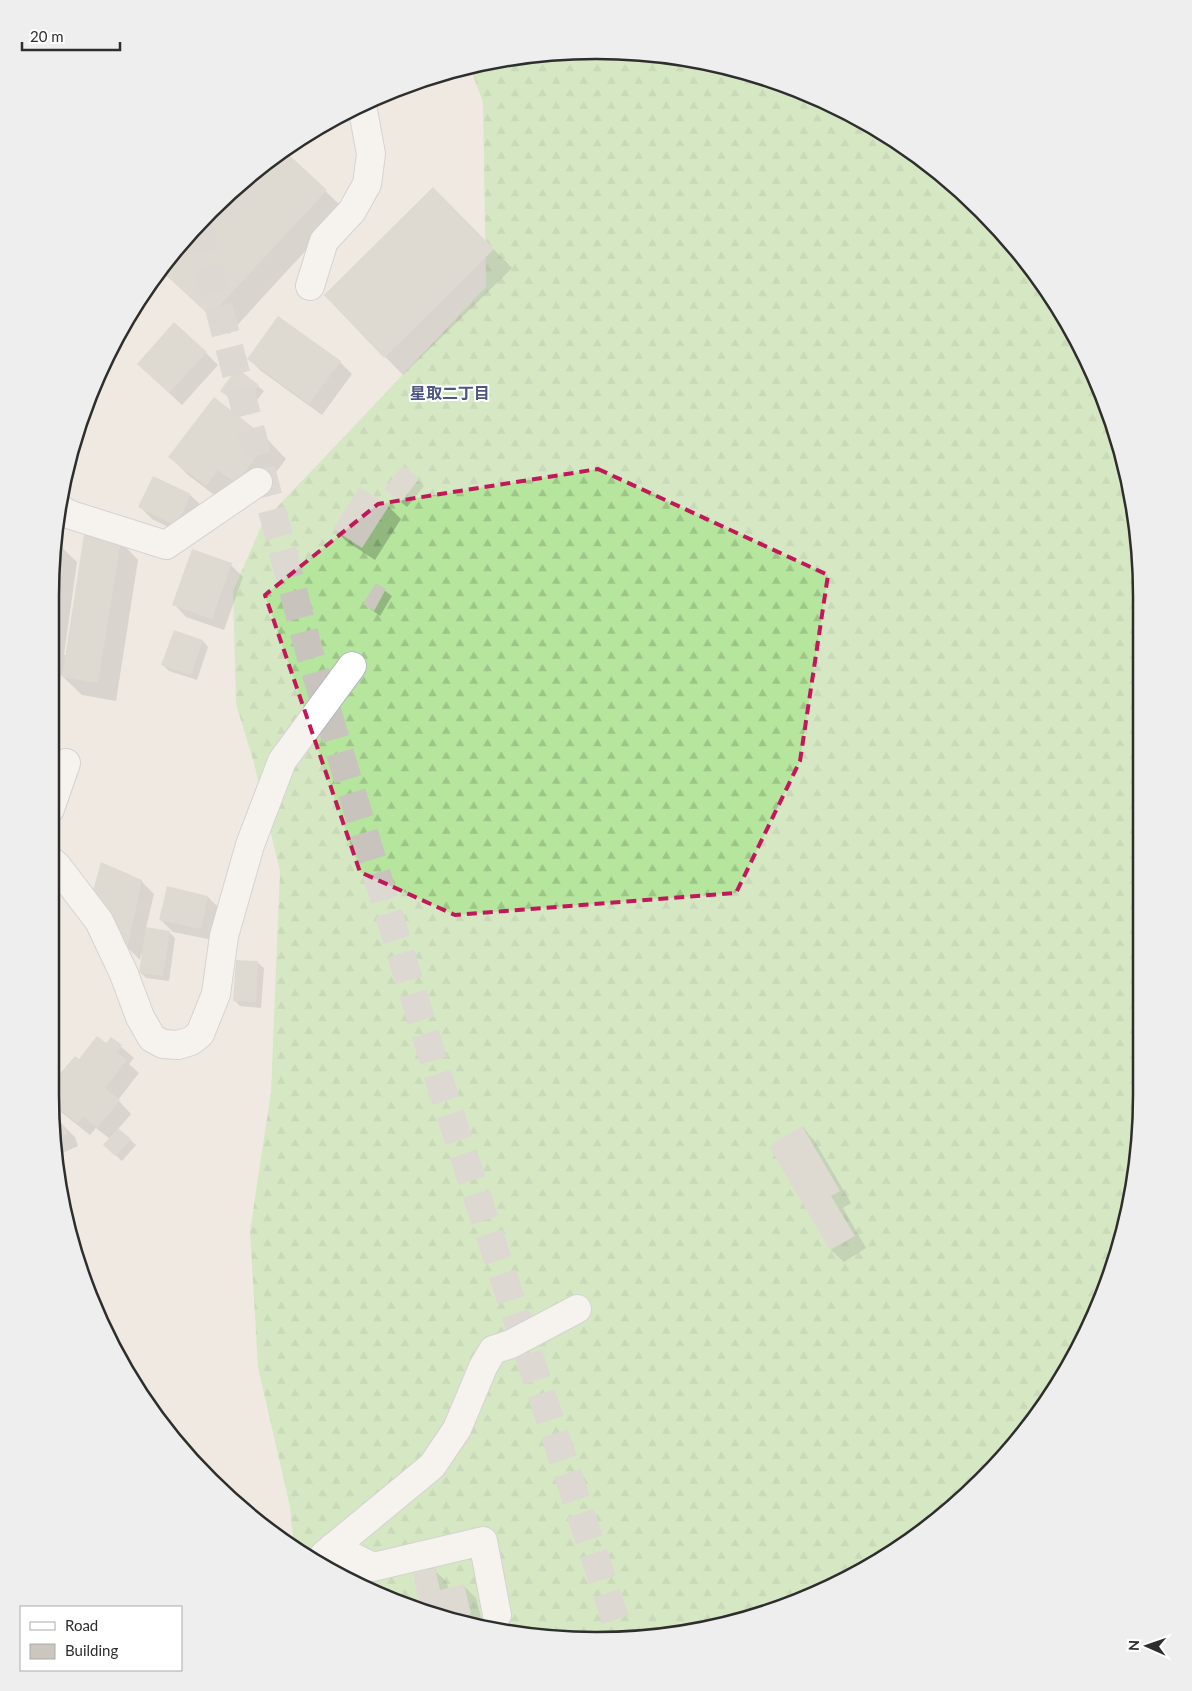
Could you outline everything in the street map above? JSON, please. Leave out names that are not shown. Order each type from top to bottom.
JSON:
[{"type":"street","points":[[310,286],[324,241],[352,211],[367,184],[371,154],[363,112]]},
{"type":"street","points":[[65,512],[166,545],[258,482]]},
{"type":"street","points":[[59,867],[99,921],[124,974],[140,1017],[152,1038],[163,1044],[178,1045],[191,1041],[200,1034],[216,994],[224,936],[250,844],[282,760],[352,666]]},
{"type":"street","points":[[59,783],[66,763]]},
{"type":"street","points":[[326,1556],[432,1466],[457,1430],[483,1367],[493,1350],[512,1344],[577,1309]]},
{"type":"street","points":[[326,1556],[373,1567],[483,1540],[497,1615]]},
{"type":"highlighted area","points":[[598,469],[828,575],[800,761],[736,893],[455,915],[360,872],[265,595],[378,504]]},
{"type":"green space","points":[[561,60],[631,60],[666,63],[701,69],[769,87],[834,114],[894,149],[950,192],[976,216],[1000,242],[1043,298],[1078,358],[1105,423],[1123,491],[1129,526],[1133,596],[1132,1130],[1123,1200],[1105,1268],[1092,1301],[1078,1333],[1061,1364],[1022,1422],[976,1475],[923,1521],[865,1560],[834,1577],[802,1591],[769,1604],[735,1614],[666,1628],[596,1632],[561,1631],[491,1622],[423,1604],[390,1591],[358,1577],[298,1542],[293,1538],[290,1507],[258,1367],[250,1231],[271,1092],[280,871],[254,763],[236,704],[233,591],[263,522],[486,287],[483,102],[472,73],[491,69]]},
{"type":"building","points":[[289,155],[327,190],[210,316],[166,275],[216,216],[242,192]]},
{"type":"building","points":[[433,187],[494,249],[384,358],[324,295]]},
{"type":"building","points":[[278,316],[341,361],[309,404],[247,359]]},
{"type":"building","points":[[174,322],[207,352],[169,393],[137,364]]},
{"type":"building","points":[[237,368],[259,385],[242,407],[220,391]]},
{"type":"building","points":[[214,397],[269,440],[236,483],[218,470],[206,486],[168,457]]},
{"type":"building","points":[[403,465],[419,479],[401,502],[384,489]]},
{"type":"building","points":[[153,476],[191,494],[176,526],[138,507]]},
{"type":"building","points":[[360,487],[389,506],[362,548],[333,529]]},
{"type":"building","points":[[84,534],[121,540],[98,683],[62,677]]},
{"type":"building","points":[[192,549],[232,563],[212,619],[172,605]]},
{"type":"building","points":[[376,583],[386,589],[374,611],[363,604]]},
{"type":"building","points":[[174,630],[203,640],[191,675],[161,665]]},
{"type":"building","points":[[101,862],[142,880],[127,949],[92,894]]},
{"type":"building","points":[[167,886],[208,896],[201,929],[159,920]]},
{"type":"building","points":[[146,927],[170,931],[163,976],[139,973]]},
{"type":"building","points":[[236,960],[258,961],[256,1002],[233,1001]]},
{"type":"building","points":[[97,1036],[106,1043],[111,1037],[122,1045],[117,1052],[127,1060],[105,1088],[120,1100],[97,1128],[83,1116],[78,1123],[59,1109],[59,1075],[75,1056],[79,1059]]},
{"type":"building","points":[[62,1123],[67,1134],[61,1137],[60,1130],[60,1124]]},
{"type":"building","points":[[802,1126],[840,1191],[831,1196],[855,1236],[830,1250],[769,1146]]},
{"type":"building","points":[[118,1128],[131,1139],[115,1156],[103,1145]]},
{"type":"building","points":[[435,1568],[440,1590],[464,1584],[471,1614],[465,1616],[420,1603],[413,1574]]},
{"type":"tunnel","points":[[201,233],[309,651],[443,1092],[619,1631]]},
{"type":"district","name":"星取二丁目","points":[[450,392]]}]
